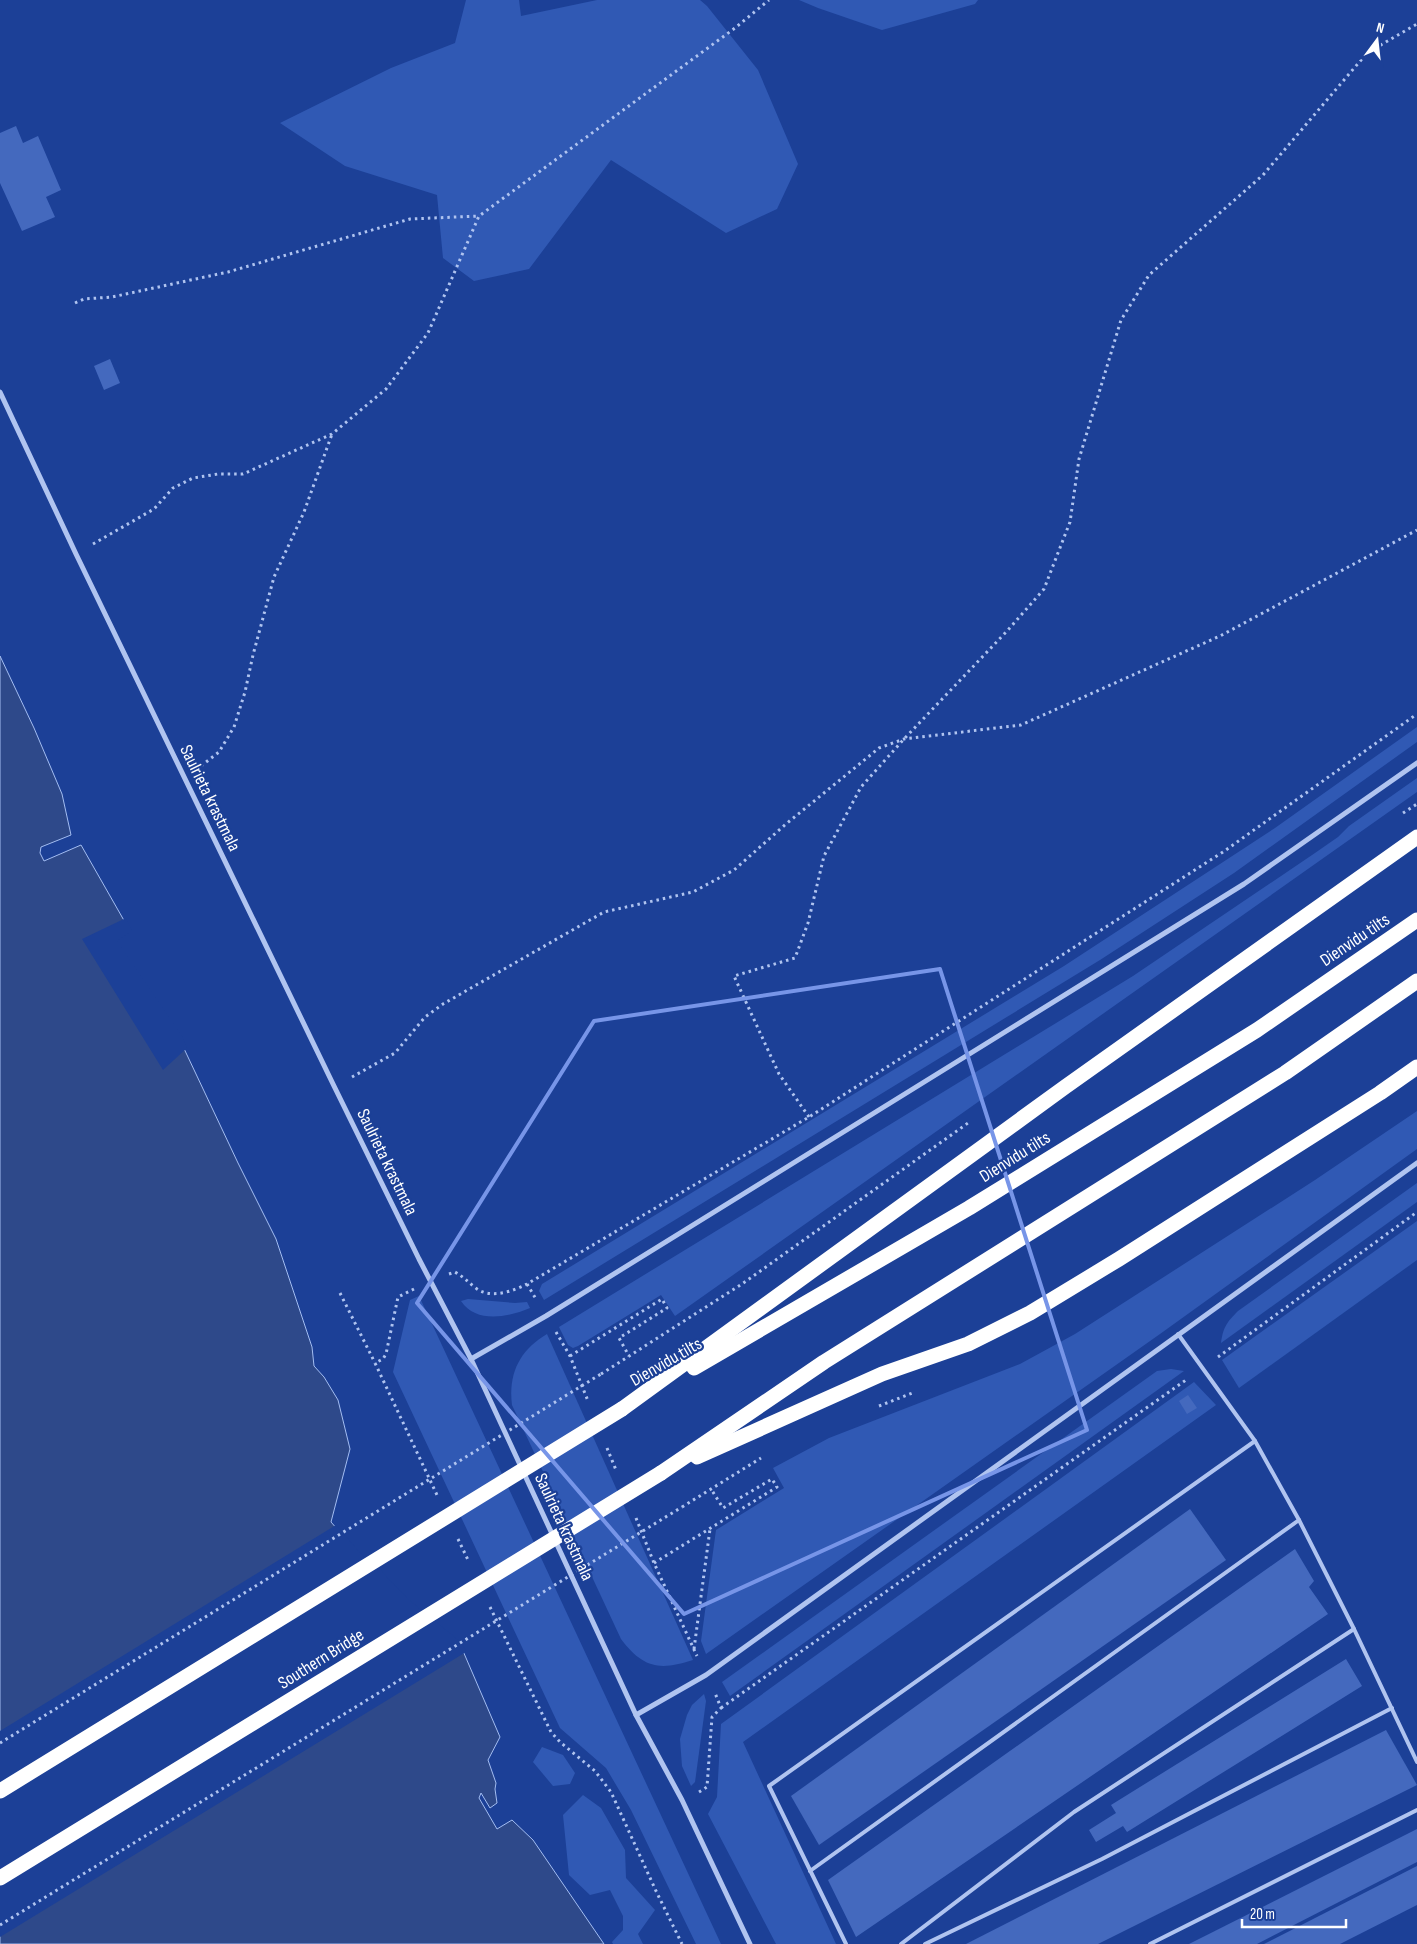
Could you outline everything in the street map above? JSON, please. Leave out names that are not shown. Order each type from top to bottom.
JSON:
[{"type":"highway","points":[[0,1791],[622,1409],[1057,1093],[1417,837]]},
{"type":"highway","name":"Dienvidu tilts","points":[[622,1409],[986,1197],[1257,1030],[1417,920]]},
{"type":"highway","points":[[661,1473],[824,1362],[1285,1073],[1417,981]]},
{"type":"highway","points":[[661,1473],[882,1374],[968,1344],[1030,1313],[1119,1259],[1380,1093],[1417,1067]]},
{"type":"highway","name":"Southern Bridge","points":[[0,1878],[661,1473]]},
{"type":"street","name":"Saulrieta krastmala","points":[[0,392],[76,554],[334,1086],[419,1259],[471,1359],[636,1715],[682,1800],[750,1944]]},
{"type":"street","points":[[471,1359],[546,1316],[1244,884],[1417,763]]},
{"type":"street","points":[[636,1715],[706,1675],[1417,1163]]},
{"type":"lane","points":[[1178,1334],[1255,1441],[1354,1629],[1417,1762]]},
{"type":"lane","points":[[846,1944],[769,1786],[1255,1441]]},
{"type":"lane","points":[[810,1871],[1298,1520]]},
{"type":"lane","points":[[901,1944],[1074,1812],[1354,1629]]},
{"type":"lane","points":[[925,1944],[1102,1859],[1392,1708]]},
{"type":"lane","points":[[1150,1944],[1417,1810]]},
{"type":"path","points":[[76,554],[154,509],[173,488],[193,478],[218,474],[242,474],[332,434],[386,389],[428,333],[479,216],[736,28],[769,0]]},
{"type":"path","points":[[808,1117],[780,1074],[734,976],[795,958],[808,923],[824,856],[861,787],[1044,589],[1070,522],[1079,459],[1121,320],[1149,275],[1263,175],[1367,53],[1417,24]]},
{"type":"path","points":[[75,304],[84,299],[112,297],[228,272],[410,219],[479,216]]},
{"type":"path","points":[[184,774],[202,765],[219,752],[234,727],[246,692],[253,654],[274,577],[304,512],[332,434]]},
{"type":"path","points":[[334,1086],[395,1053],[425,1017],[443,1004],[604,912],[693,892],[734,870],[786,824],[879,748],[904,739],[1021,725],[1220,636],[1417,530]]},
{"type":"path","points":[[1401,815],[1417,804]]},
{"type":"path","points":[[0,1743],[601,1374],[742,1284],[974,1118]]},
{"type":"path","points":[[682,1800],[707,1787],[712,1717],[721,1708],[1203,1368],[1417,1212]]},
{"type":"path","points":[[527,1284],[570,1356],[592,1410]]},
{"type":"path","points":[[340,1293],[375,1363]]},
{"type":"path","points":[[570,1356],[662,1299],[667,1308],[619,1338],[629,1356]]},
{"type":"path","points":[[606,1446],[618,1473]]},
{"type":"path","points":[[654,1563],[777,1487],[772,1478],[724,1508],[711,1489]]},
{"type":"path","points":[[0,1925],[682,1507]]},
{"type":"path","points":[[632,1509],[654,1563],[721,1708]]},
{"type":"path","points":[[694,1649],[710,1529]]},
{"type":"path","points":[[551,1732],[560,1742],[595,1770],[611,1792],[682,1944]]},
{"type":"highlighted area","points":[[940,969],[1087,1430],[684,1614],[417,1303],[594,1021]]},
{"type":"shaded area","points":[[466,0],[519,0],[521,16],[597,0],[700,0],[707,6],[758,70],[798,164],[777,209],[726,233],[611,160],[529,269],[474,281],[443,258],[437,195],[345,166],[280,123],[391,68],[455,43]]},
{"type":"shaded area","points":[[799,0],[978,0],[975,4],[882,30]]},
{"type":"shaded area","points":[[0,656],[34,728],[62,794],[71,835],[41,847],[40,853],[44,861],[81,845],[130,931],[114,940],[179,1038],[276,1239],[312,1347],[314,1366],[324,1377],[338,1400],[350,1449],[331,1522],[361,1556],[407,1602],[460,1644],[500,1737],[488,1760],[496,1783],[497,1803],[490,1808],[481,1793],[479,1798],[497,1829],[512,1820],[533,1840],[604,1944],[0,1944]]},
{"type":"shaded area","points":[[1417,727],[1417,742],[1234,873],[1100,960],[544,1300],[539,1291],[542,1284],[1064,966],[1275,828]]},
{"type":"shaded area","points":[[1417,778],[1417,792],[675,1316],[661,1295],[578,1346],[573,1348],[568,1345],[559,1327],[1133,976],[1338,837],[1349,826]]},
{"type":"shaded area","points":[[1417,1111],[1417,1149],[1160,1334],[706,1654],[701,1641],[716,1530],[784,1488],[773,1468],[829,1438],[1020,1364],[1075,1334],[1315,1180]]},
{"type":"shaded area","points":[[1417,1183],[1417,1202],[1221,1343],[1226,1325],[1238,1311]]},
{"type":"shaded area","points":[[1417,1221],[1417,1260],[1239,1388],[1222,1360]]},
{"type":"shaded area","points":[[419,1296],[721,1944],[696,1944],[631,1810],[606,1768],[560,1728],[393,1372],[410,1300]]},
{"type":"shaded area","points":[[468,1299],[515,1303],[527,1302],[530,1308],[503,1316],[484,1316],[467,1308],[461,1301]]},
{"type":"shaded area","points":[[547,1334],[693,1660],[671,1665],[652,1665],[637,1656],[621,1639],[512,1405],[512,1383],[518,1364],[530,1347]]},
{"type":"shaded area","points":[[1171,1369],[1184,1371],[730,1696],[722,1682],[1157,1371]]},
{"type":"shaded area","points":[[1194,1382],[1216,1405],[743,1742],[836,1944],[776,1944],[708,1814],[717,1797],[721,1724]]},
{"type":"shaded area","points":[[704,1694],[706,1701],[695,1782],[691,1786],[682,1766],[680,1739],[692,1705]]},
{"type":"shaded area","points":[[542,1747],[563,1755],[575,1773],[570,1784],[553,1786],[533,1762]]},
{"type":"shaded area","points":[[583,1795],[601,1808],[625,1850],[626,1878],[655,1910],[638,1934],[643,1944],[613,1944],[612,1942],[623,1930],[623,1916],[610,1890],[590,1895],[569,1875],[563,1815]]},
{"type":"pier","points":[[126,918],[132,931],[117,941],[182,1036],[187,1048],[163,1070],[82,939]]},
{"type":"pier","points":[[336,1525],[362,1555],[379,1566],[384,1574],[409,1600],[462,1643],[466,1652],[0,1937],[0,1731]]},
{"type":"building","points":[[16,126],[23,143],[38,136],[61,190],[46,197],[55,217],[22,231],[0,183],[0,133]]},
{"type":"building","points":[[110,359],[120,383],[104,390],[94,366]]},
{"type":"building","points":[[1188,1395],[1197,1408],[1187,1414],[1179,1401]]},
{"type":"building","points":[[1190,1509],[1226,1560],[819,1845],[791,1796]]},
{"type":"building","points":[[1295,1549],[1314,1581],[1309,1587],[1328,1614],[856,1937],[828,1880]]},
{"type":"building","points":[[1346,1659],[1362,1686],[1127,1832],[1123,1826],[1096,1842],[1089,1830],[1116,1813],[1111,1805]]},
{"type":"building","points":[[1386,1730],[1417,1785],[1098,1944],[966,1944]]},
{"type":"building","points":[[1417,1829],[1417,1862],[1257,1944],[1189,1944]]},
{"type":"building","points":[[1417,1866],[1417,1905],[1340,1944],[1264,1944]]}]
